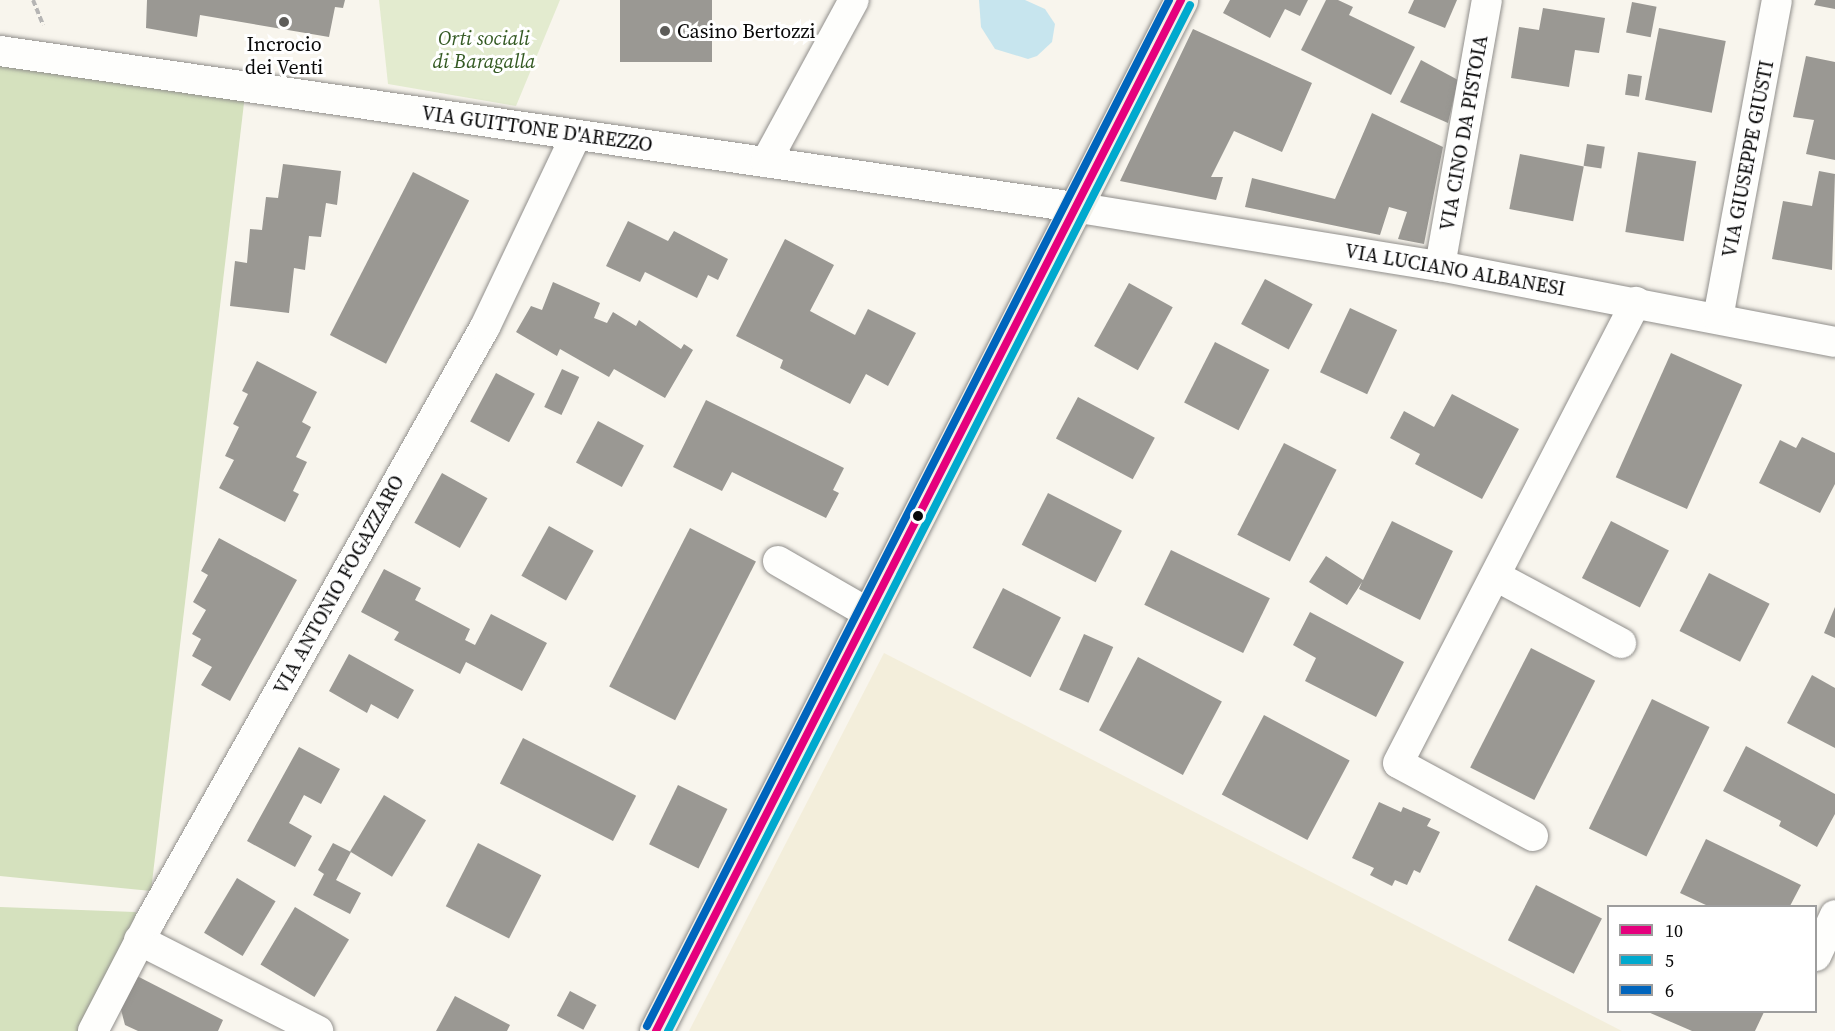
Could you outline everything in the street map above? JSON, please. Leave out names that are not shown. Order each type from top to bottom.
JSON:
[{"type":"main road","points":[[656,1031],[1181,0]]},
{"type":"street","points":[[766,162],[855,0]]},
{"type":"street","name":"VIA CINO DA PISTOIA","points":[[1440,266],[1487,0]]},
{"type":"street","name":"VIA GIUSEPPE GIUSTI","points":[[1718,318],[1777,0]]},
{"type":"street","name":"VIA GUITTONE D'AREZZO","points":[[0,51],[1074,207]]},
{"type":"street","name":"VIA ANTONIO FOGAZZARO","points":[[93,1031],[139,940],[485,327],[576,135]]},
{"type":"street","name":"VIA LUCIANO ALBANESI","points":[[1074,207],[1440,266],[1835,342]]},
{"type":"street","points":[[1533,836],[1398,763],[1636,302]]},
{"type":"street","points":[[778,561],[868,613]]},
{"type":"street","points":[[1496,576],[1621,643]]},
{"type":"street","points":[[1817,952],[1835,915]]},
{"type":"street","points":[[139,940],[318,1031]]},
{"type":"shaded area","points":[[884,653],[1622,1031],[689,1031]]},
{"type":"green space","name":"Orti sociali di Baragalla","points":[[379,0],[560,0],[516,106],[388,84]]},
{"type":"green space","points":[[0,60],[246,86],[151,891],[0,876]]},
{"type":"green space","points":[[0,907],[135,912],[150,921],[93,1031],[0,1031]]},
{"type":"water","points":[[979,0],[1025,0],[1045,9],[1055,24],[1052,42],[1037,56],[1028,59],[995,49],[981,27]]},
{"type":"building","name":"Incrocio dei Venti","points":[[147,0],[345,0],[343,8],[335,7],[329,37],[200,15],[197,37],[146,28]]},
{"type":"building","name":"Casino Bertozzi","points":[[620,0],[712,0],[712,62],[620,62]]},
{"type":"building","points":[[1230,0],[1308,0],[1300,16],[1285,9],[1270,38],[1223,13]]},
{"type":"building","points":[[1326,0],[1338,0],[1353,7],[1349,15],[1415,47],[1391,95],[1301,50]]},
{"type":"building","points":[[1414,0],[1457,0],[1445,28],[1408,13]]},
{"type":"building","points":[[1816,0],[1835,0],[1835,9],[1814,5]]},
{"type":"building","points":[[1632,2],[1657,7],[1651,37],[1626,32]]},
{"type":"building","points":[[1543,8],[1605,18],[1599,53],[1575,50],[1569,87],[1511,78],[1519,27],[1539,30]]},
{"type":"building","points":[[1659,28],[1726,41],[1712,113],[1645,100]]},
{"type":"building","points":[[1193,29],[1312,83],[1282,152],[1234,131],[1211,177],[1223,177],[1216,200],[1120,181]]},
{"type":"building","points":[[1806,56],[1835,62],[1835,160],[1806,154],[1814,120],[1793,117]]},
{"type":"building","points":[[1421,60],[1458,80],[1448,123],[1400,102]]},
{"type":"building","points":[[1628,74],[1642,76],[1639,97],[1625,95]]},
{"type":"building","points":[[1372,113],[1443,147],[1424,244],[1398,239],[1407,212],[1389,207],[1380,235],[1245,207],[1252,178],[1335,199]]},
{"type":"building","points":[[1587,144],[1605,147],[1601,169],[1584,166]]},
{"type":"building","points":[[1638,152],[1696,161],[1684,241],[1625,232]]},
{"type":"building","points":[[1520,154],[1584,166],[1573,221],[1509,209]]},
{"type":"building","points":[[283,164],[341,171],[337,205],[326,203],[321,237],[309,236],[305,270],[294,268],[289,313],[230,306],[235,261],[247,263],[250,229],[262,230],[266,197],[278,198]]},
{"type":"building","points":[[1819,171],[1835,174],[1832,270],[1772,259],[1783,201],[1812,206]]},
{"type":"building","points":[[413,172],[469,201],[386,364],[330,335]]},
{"type":"building","points":[[628,221],[668,241],[674,231],[728,259],[718,280],[708,275],[697,298],[645,272],[640,282],[606,266]]},
{"type":"building","points":[[785,239],[834,265],[810,311],[855,335],[868,309],[916,333],[888,386],[866,374],[850,404],[780,368],[783,360],[736,336]]},
{"type":"building","points":[[1265,279],[1313,304],[1289,349],[1241,324]]},
{"type":"building","points":[[553,282],[600,303],[594,318],[607,323],[613,312],[636,326],[639,320],[681,349],[684,344],[693,350],[665,398],[614,369],[609,377],[560,349],[557,356],[516,332],[531,306],[542,310]]},
{"type":"building","points":[[1129,283],[1173,307],[1138,370],[1094,346]]},
{"type":"building","points":[[1350,308],[1397,330],[1367,394],[1320,372]]},
{"type":"building","points":[[1215,342],[1269,370],[1238,430],[1184,403]]},
{"type":"building","points":[[1671,353],[1742,385],[1687,509],[1616,477]]},
{"type":"building","points":[[257,361],[317,392],[302,422],[311,427],[296,457],[307,462],[293,491],[299,494],[285,522],[219,488],[234,460],[225,456],[239,427],[233,424],[248,394],[242,391]]},
{"type":"building","points":[[562,369],[579,377],[561,415],[544,407]]},
{"type":"building","points":[[496,373],[535,394],[509,442],[470,422]]},
{"type":"building","points":[[1452,394],[1519,429],[1482,499],[1415,464],[1420,454],[1390,438],[1404,411],[1434,427]]},
{"type":"building","points":[[1078,397],[1155,438],[1133,479],[1056,438]]},
{"type":"building","points":[[706,400],[844,468],[833,490],[839,493],[826,518],[732,472],[722,491],[673,467]]},
{"type":"building","points":[[598,421],[644,445],[622,487],[576,462]]},
{"type":"building","points":[[1802,437],[1835,453],[1835,484],[1820,513],[1759,483],[1780,440],[1796,448]]},
{"type":"building","points":[[1284,443],[1337,470],[1290,562],[1237,535]]},
{"type":"building","points":[[442,473],[487,498],[460,548],[414,523]]},
{"type":"building","points":[[1048,493],[1122,531],[1096,582],[1022,545]]},
{"type":"building","points":[[1392,521],[1453,551],[1420,620],[1359,589],[1362,582],[1347,605],[1309,582],[1326,556],[1363,580]]},
{"type":"building","points":[[1611,521],[1669,551],[1640,608],[1582,578]]},
{"type":"building","points":[[549,526],[594,551],[566,601],[521,576]]},
{"type":"building","points":[[690,528],[756,562],[675,720],[609,687]]},
{"type":"building","points":[[219,538],[297,580],[230,701],[201,685],[212,667],[192,656],[201,639],[192,634],[206,610],[193,602],[208,575],[201,571]]},
{"type":"building","points":[[1171,550],[1270,598],[1243,653],[1144,605]]},
{"type":"building","points":[[384,569],[421,588],[415,600],[470,629],[465,640],[475,645],[491,614],[547,643],[522,691],[466,662],[460,674],[394,640],[399,632],[361,612]]},
{"type":"building","points":[[1709,573],[1770,604],[1740,662],[1679,631]]},
{"type":"building","points":[[1003,588],[1061,618],[1030,677],[973,648]]},
{"type":"building","points":[[1835,607],[1835,638],[1824,633]]},
{"type":"building","points":[[1310,612],[1404,662],[1376,717],[1305,681],[1316,658],[1293,645]]},
{"type":"building","points":[[1084,634],[1113,647],[1088,703],[1059,690]]},
{"type":"building","points":[[1531,648],[1595,681],[1534,800],[1470,767]]},
{"type":"building","points":[[349,654],[414,690],[398,719],[371,704],[367,713],[329,691]]},
{"type":"building","points":[[1138,657],[1222,702],[1183,775],[1099,730]]},
{"type":"building","points":[[1812,675],[1835,688],[1835,748],[1787,723]]},
{"type":"building","points":[[1652,699],[1710,727],[1646,856],[1589,828]]},
{"type":"building","points":[[1264,715],[1350,761],[1307,840],[1222,794]]},
{"type":"building","points":[[523,738],[636,796],[613,841],[500,783]]},
{"type":"building","points":[[1746,746],[1835,794],[1835,814],[1817,847],[1779,826],[1781,821],[1723,791]]},
{"type":"building","points":[[299,747],[340,769],[321,804],[304,795],[289,823],[312,836],[295,867],[247,841]]},
{"type":"building","points":[[678,785],[727,809],[699,868],[649,844]]},
{"type":"building","points":[[384,795],[426,820],[392,877],[350,852]]},
{"type":"building","points":[[1379,802],[1401,812],[1403,807],[1431,819],[1427,826],[1440,832],[1420,873],[1414,870],[1407,885],[1395,880],[1392,886],[1370,875],[1374,868],[1352,858]]},
{"type":"building","points":[[1706,839],[1801,885],[1791,905],[1706,905],[1680,893]]},
{"type":"building","points":[[333,843],[351,852],[336,880],[361,893],[350,914],[313,895],[324,874],[318,870]]},
{"type":"building","points":[[478,843],[541,875],[509,938],[446,906]]},
{"type":"building","points":[[237,878],[276,901],[243,956],[204,933]]},
{"type":"building","points":[[1536,885],[1602,919],[1574,974],[1508,940]]},
{"type":"building","points":[[295,907],[349,939],[314,997],[260,964]]},
{"type":"building","points":[[137,976],[223,1020],[218,1031],[138,1031],[125,1025],[120,1006]]},
{"type":"building","points":[[570,991],[596,1005],[583,1030],[557,1016]]},
{"type":"building","points":[[455,996],[510,1025],[507,1031],[436,1031]]},
{"type":"building","points":[[1650,1013],[1764,1013],[1755,1031],[1692,1031]]},
{"type":"transit line","name":"6","points":[[647,1026],[1169,0]]},
{"type":"transit line","name":"10","points":[[656,1031],[1181,0]]},
{"type":"transit line","name":"5","points":[[668,1031],[1190,5]]},
{"type":"place","name":"Incrocio dei Venti","points":[[284,22]]},
{"type":"place","name":"Casino Bertozzi","points":[[665,31]]}]
